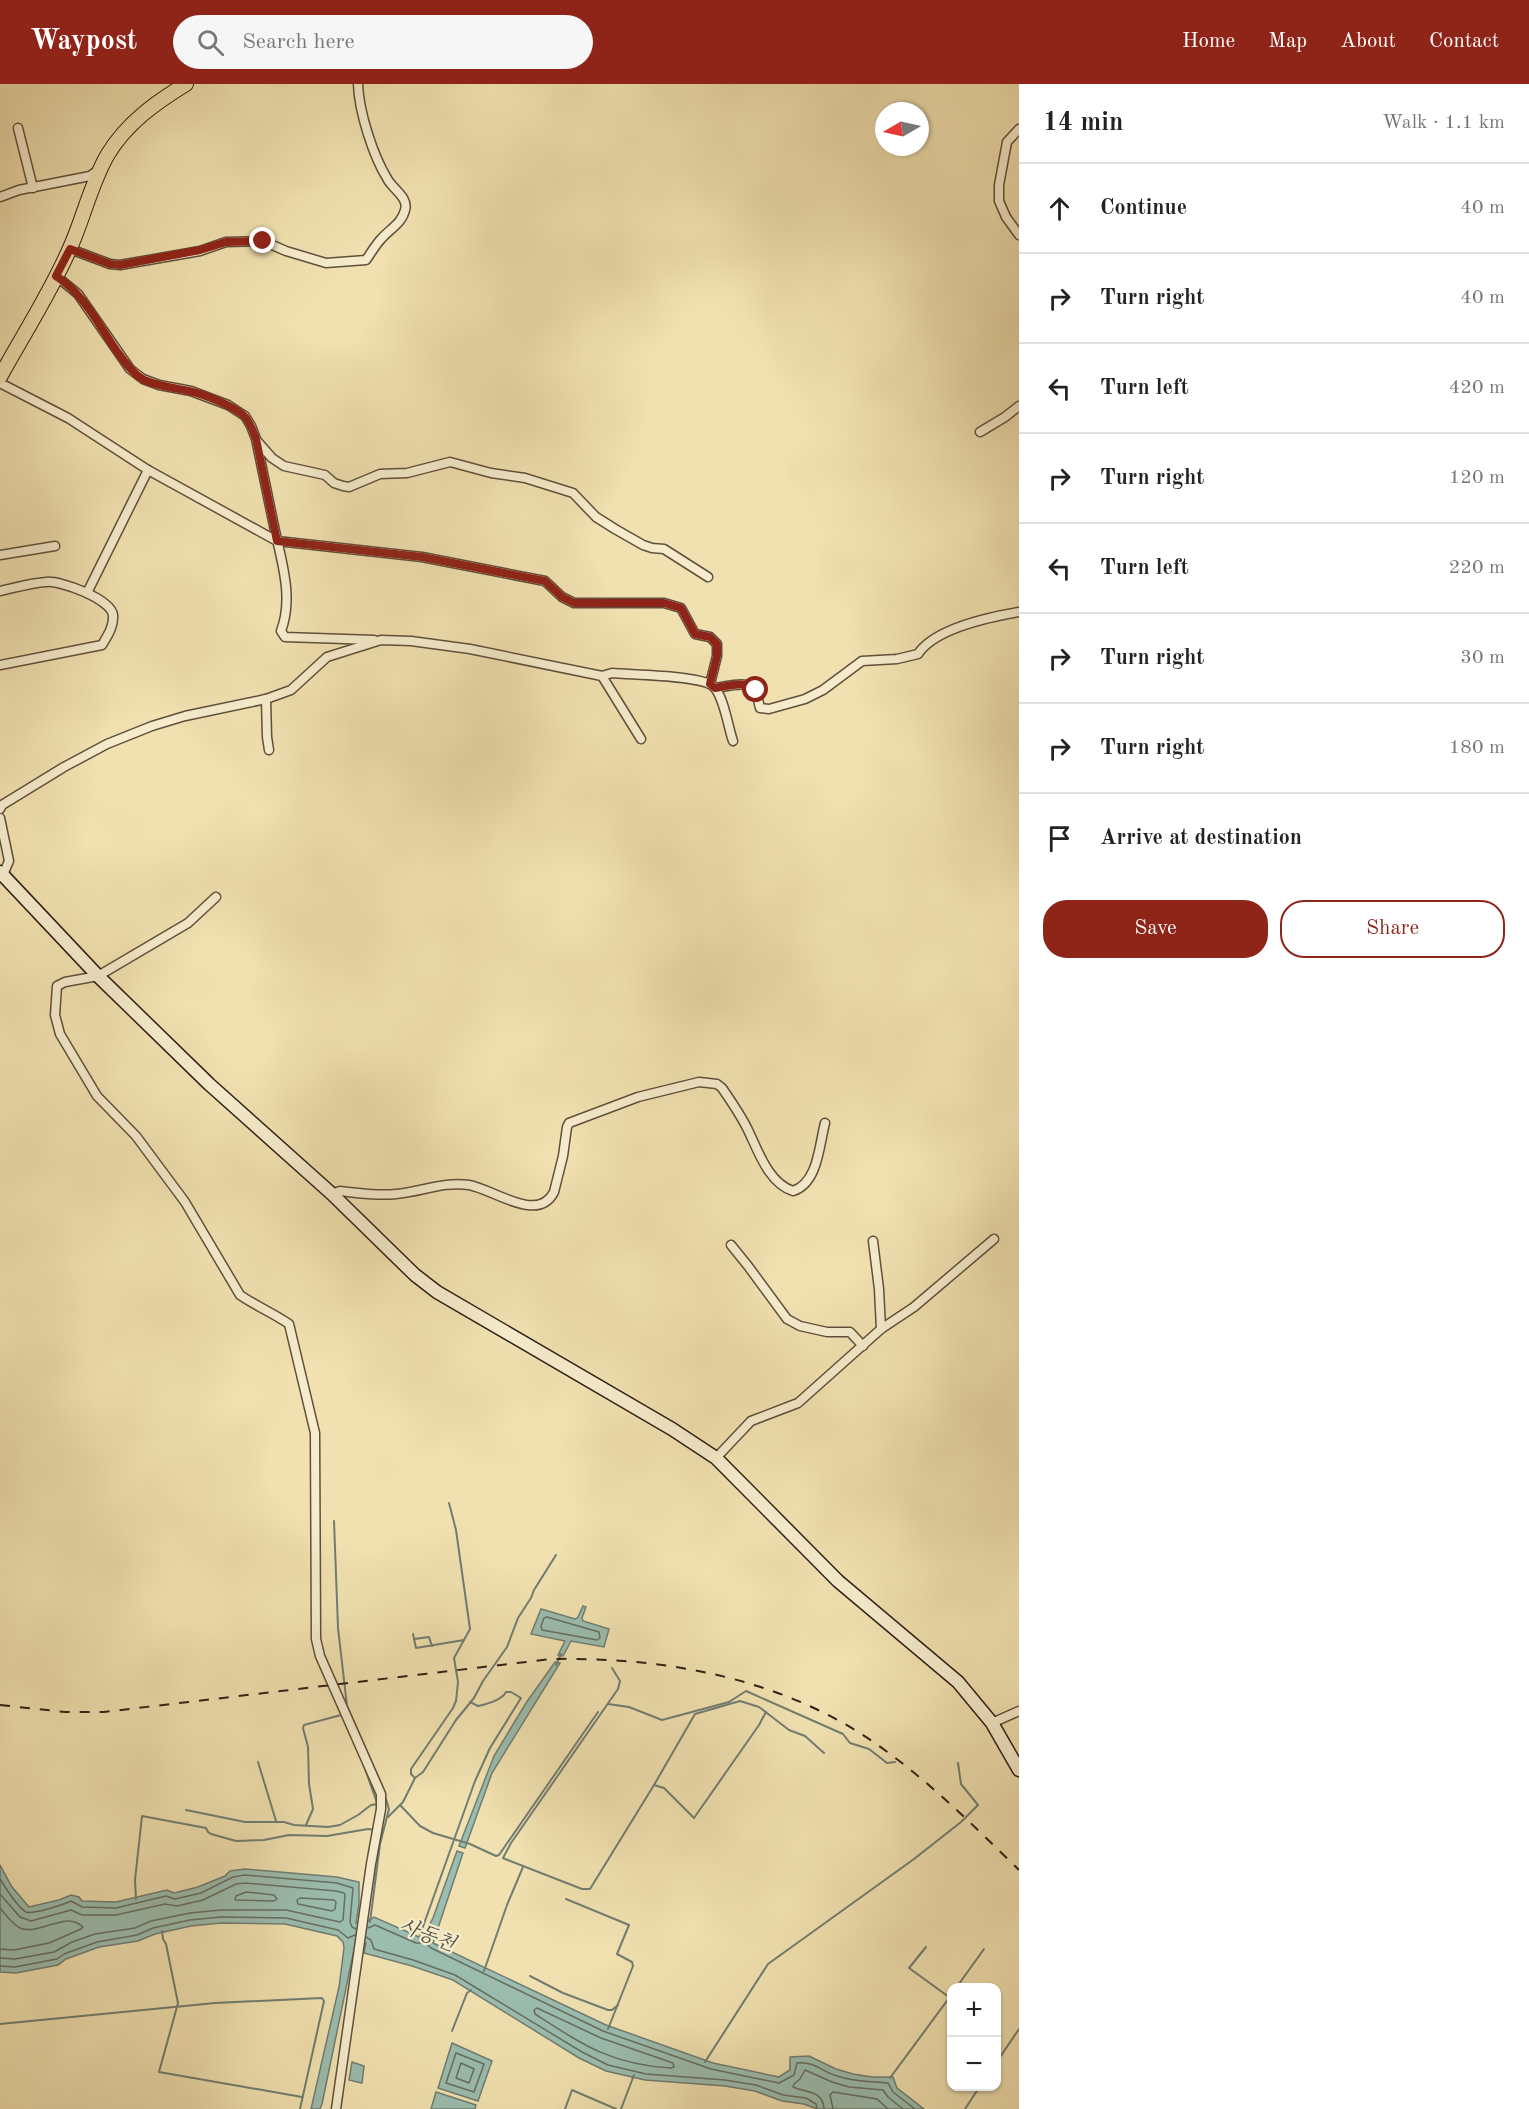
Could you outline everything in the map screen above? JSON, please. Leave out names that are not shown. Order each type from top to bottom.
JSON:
[{"type":"main road","points":[[0,377],[70,249],[108,154],[127,128],[153,105],[186,84]]},
{"type":"main road","points":[[1,873],[98,976],[209,1084],[332,1194],[415,1275],[437,1292],[672,1429],[716,1458],[838,1581],[958,1682],[992,1723],[1019,1770]]},
{"type":"street","points":[[70,249],[110,264],[120,265],[200,250],[226,242],[263,241],[286,251],[327,263],[366,260],[381,238],[399,222],[406,205],[388,181],[378,161],[360,109],[358,84]]},
{"type":"street","points":[[18,128],[33,188]]},
{"type":"street","points":[[1019,129],[1007,142],[999,185],[999,201],[1006,217],[1019,235]]},
{"type":"street","points":[[0,197],[90,176],[100,170]]},
{"type":"street","points":[[56,276],[78,294],[130,369],[151,382],[191,391],[228,405],[244,416],[251,426],[256,439],[283,560],[286,614],[281,631],[285,637],[411,641],[470,649],[602,676],[612,673],[684,678],[712,686],[742,684],[752,686],[756,690],[760,708],[769,709],[784,706],[823,690],[862,661],[897,659],[918,654],[933,639],[951,631],[995,616],[1019,612]]},
{"type":"street","points":[[0,383],[68,418],[148,470],[277,541],[422,557],[545,581],[562,597],[574,603],[664,603],[681,608],[695,634],[710,637],[717,644],[712,686],[721,699],[733,741]]},
{"type":"street","points":[[980,432],[1005,417],[1018,403]]},
{"type":"street","points":[[256,439],[272,458],[284,466],[325,475],[334,483],[342,486],[349,487],[380,474],[406,473],[450,462],[491,473],[525,478],[573,493],[596,517],[615,529],[644,545],[664,549],[708,577]]},
{"type":"street","points":[[87,593],[148,470]]},
{"type":"street","points":[[0,555],[56,546]]},
{"type":"street","points":[[0,591],[56,582],[87,593],[109,605],[113,614],[112,628],[102,645],[0,665]]},
{"type":"street","points":[[0,809],[2,805],[107,744],[185,716],[266,699],[291,690],[327,657],[381,640]]},
{"type":"street","points":[[602,676],[641,740]]},
{"type":"street","points":[[266,699],[269,750]]},
{"type":"street","points":[[0,818],[9,861],[1,873]]},
{"type":"street","points":[[216,897],[188,923],[98,976],[65,982],[57,986],[55,1015],[60,1034],[97,1096],[136,1136],[185,1202],[240,1294],[254,1305],[273,1313],[289,1324],[315,1433],[316,1638],[320,1656],[381,1794],[381,1809],[336,2109]]},
{"type":"street","points":[[332,1194],[340,1191],[395,1194],[450,1184],[483,1189],[523,1205],[539,1205],[552,1197],[554,1192],[569,1123],[638,1097],[699,1082],[717,1084],[722,1088],[747,1127],[765,1164],[780,1185],[793,1191],[802,1188],[811,1179],[825,1123]]},
{"type":"street","points":[[716,1458],[751,1421],[798,1403],[880,1329],[914,1307],[994,1239]]},
{"type":"street","points":[[873,1241],[879,1289],[880,1329]]},
{"type":"street","points":[[731,1245],[787,1319],[800,1326],[818,1330],[850,1332],[863,1346]]},
{"type":"street","points":[[992,1723],[1019,1711]]},
{"type":"water","points":[[583,1606],[586,1607],[583,1621],[609,1629],[604,1647],[571,1641],[563,1656],[558,1655],[565,1641],[531,1634],[541,1609],[575,1619]]},
{"type":"water","points":[[555,1662],[560,1663],[492,1773],[465,1848],[459,1846],[494,1756],[526,1703]]},
{"type":"water","name":"사동천","points":[[457,1851],[463,1853],[433,1943],[606,2025],[713,2063],[779,2077],[790,2070],[790,2057],[809,2056],[836,2069],[853,2074],[893,2077],[897,2088],[924,2109],[817,2109],[804,2104],[782,2101],[755,2091],[725,2086],[645,2080],[606,2071],[579,2058],[453,1980],[364,1953],[366,1943],[356,1940],[322,2104],[320,2109],[311,2109],[339,1987],[344,1948],[343,1942],[337,1936],[285,1924],[221,1923],[191,1926],[155,1934],[138,1941],[99,1947],[66,1959],[58,1965],[16,1973],[0,1972],[0,1865],[12,1887],[29,1907],[71,1895],[79,1897],[82,1901],[116,1902],[167,1890],[174,1893],[198,1887],[225,1876],[230,1871],[245,1869],[337,1877],[359,1882],[356,1923],[362,1924],[374,1917],[423,1937],[433,1918]]},
{"type":"water","points":[[452,2043],[492,2061],[478,2101],[438,2088]]},
{"type":"water","points":[[352,2062],[364,2066],[362,2083],[349,2080]]},
{"type":"water","points":[[436,2092],[476,2105],[475,2109],[431,2109]]},
{"type":"waterway","points":[[388,1817],[403,1802],[415,1778],[411,1774],[411,1769],[453,1708],[458,1682],[454,1658],[470,1629],[456,1530],[449,1503]]},
{"type":"waterway","points":[[334,1521],[338,1628],[347,1706],[382,1786],[389,1809],[380,1844],[370,1922]]},
{"type":"waterway","points":[[415,1778],[423,1772],[507,1647],[518,1618],[556,1555]]},
{"type":"waterway","points":[[413,1634],[416,1648],[464,1640]]},
{"type":"waterway","points":[[414,1639],[429,1637],[432,1646]]},
{"type":"waterway","points":[[556,1665],[561,1654]]},
{"type":"waterway","points":[[612,1668],[620,1681],[618,1689],[511,1843],[503,1858],[582,1889],[590,1889],[695,1714],[740,1701],[759,1707],[789,1730],[805,1736],[824,1753]]},
{"type":"waterway","points":[[608,1704],[629,1707],[662,1720],[729,1702],[746,1691],[843,1734],[850,1743],[869,1749],[887,1763],[895,1762]]},
{"type":"waterway","name":"사동천","points":[[420,1935],[475,1781],[490,1748],[521,1698],[511,1692],[506,1692],[498,1699],[486,1704],[478,1706],[470,1702]]},
{"type":"waterway","points":[[400,1805],[420,1826],[433,1833],[470,1844],[496,1856],[499,1855],[598,1712]]},
{"type":"waterway","points":[[654,1785],[664,1788],[694,1818],[766,1712]]},
{"type":"waterway","points":[[306,1825],[313,1809],[304,1725],[341,1715],[343,1717]]},
{"type":"waterway","points":[[362,1760],[377,1803]]},
{"type":"waterway","points":[[258,1762],[276,1821]]},
{"type":"waterway","points":[[705,2062],[768,1964],[914,1859],[961,1822],[978,1805],[961,1784],[958,1763]]},
{"type":"waterway","points":[[186,1810],[245,1822],[284,1822],[294,1825],[328,1827],[340,1825],[371,1805],[378,1804]]},
{"type":"waterway","points":[[136,1899],[135,1880],[142,1816],[206,1828],[211,1834],[236,1841],[264,1840],[289,1835],[327,1836],[368,1829],[375,1830]]},
{"type":"waterway","points":[[484,1971],[523,1867]]},
{"type":"waterway","points":[[566,1899],[629,1925],[617,1954],[632,1962],[633,1966],[608,2029]]},
{"type":"waterway","points":[[162,1931],[178,2003],[159,2072],[302,2097]]},
{"type":"waterway","points":[[926,1947],[909,1968],[947,1996]]},
{"type":"waterway","points":[[960,1983],[984,1949]]},
{"type":"waterway","points":[[530,1976],[563,1993],[608,2010],[618,2005]]},
{"type":"waterway","points":[[452,2031],[467,1993],[471,1990]]},
{"type":"waterway","points":[[0,2024],[215,2003],[322,1998],[324,2001],[300,2109]]},
{"type":"waterway","points":[[890,2078],[947,2001]]},
{"type":"waterway","points":[[1001,2056],[1019,2029]]},
{"type":"waterway","points":[[621,2109],[634,2075]]},
{"type":"waterway","points":[[565,2109],[572,2090],[616,2109]]},
{"type":"waterway","points":[[965,2109],[977,2091]]},
{"type":"railway","points":[[0,1705],[65,1712],[104,1712],[551,1659],[593,1659],[677,1667],[759,1686],[836,1719],[872,1741],[911,1770],[1019,1870]]},
{"type":"route","points":[[263,241],[226,242],[200,250],[120,265],[110,264],[70,249],[56,276],[78,294],[130,369],[143,379],[159,385],[191,391],[228,405],[244,416],[256,439],[277,541],[422,557],[545,581],[562,597],[574,603],[664,603],[681,608],[695,634],[710,637],[717,644],[717,656],[710,684],[715,688],[742,684],[752,686],[756,690]]}]
